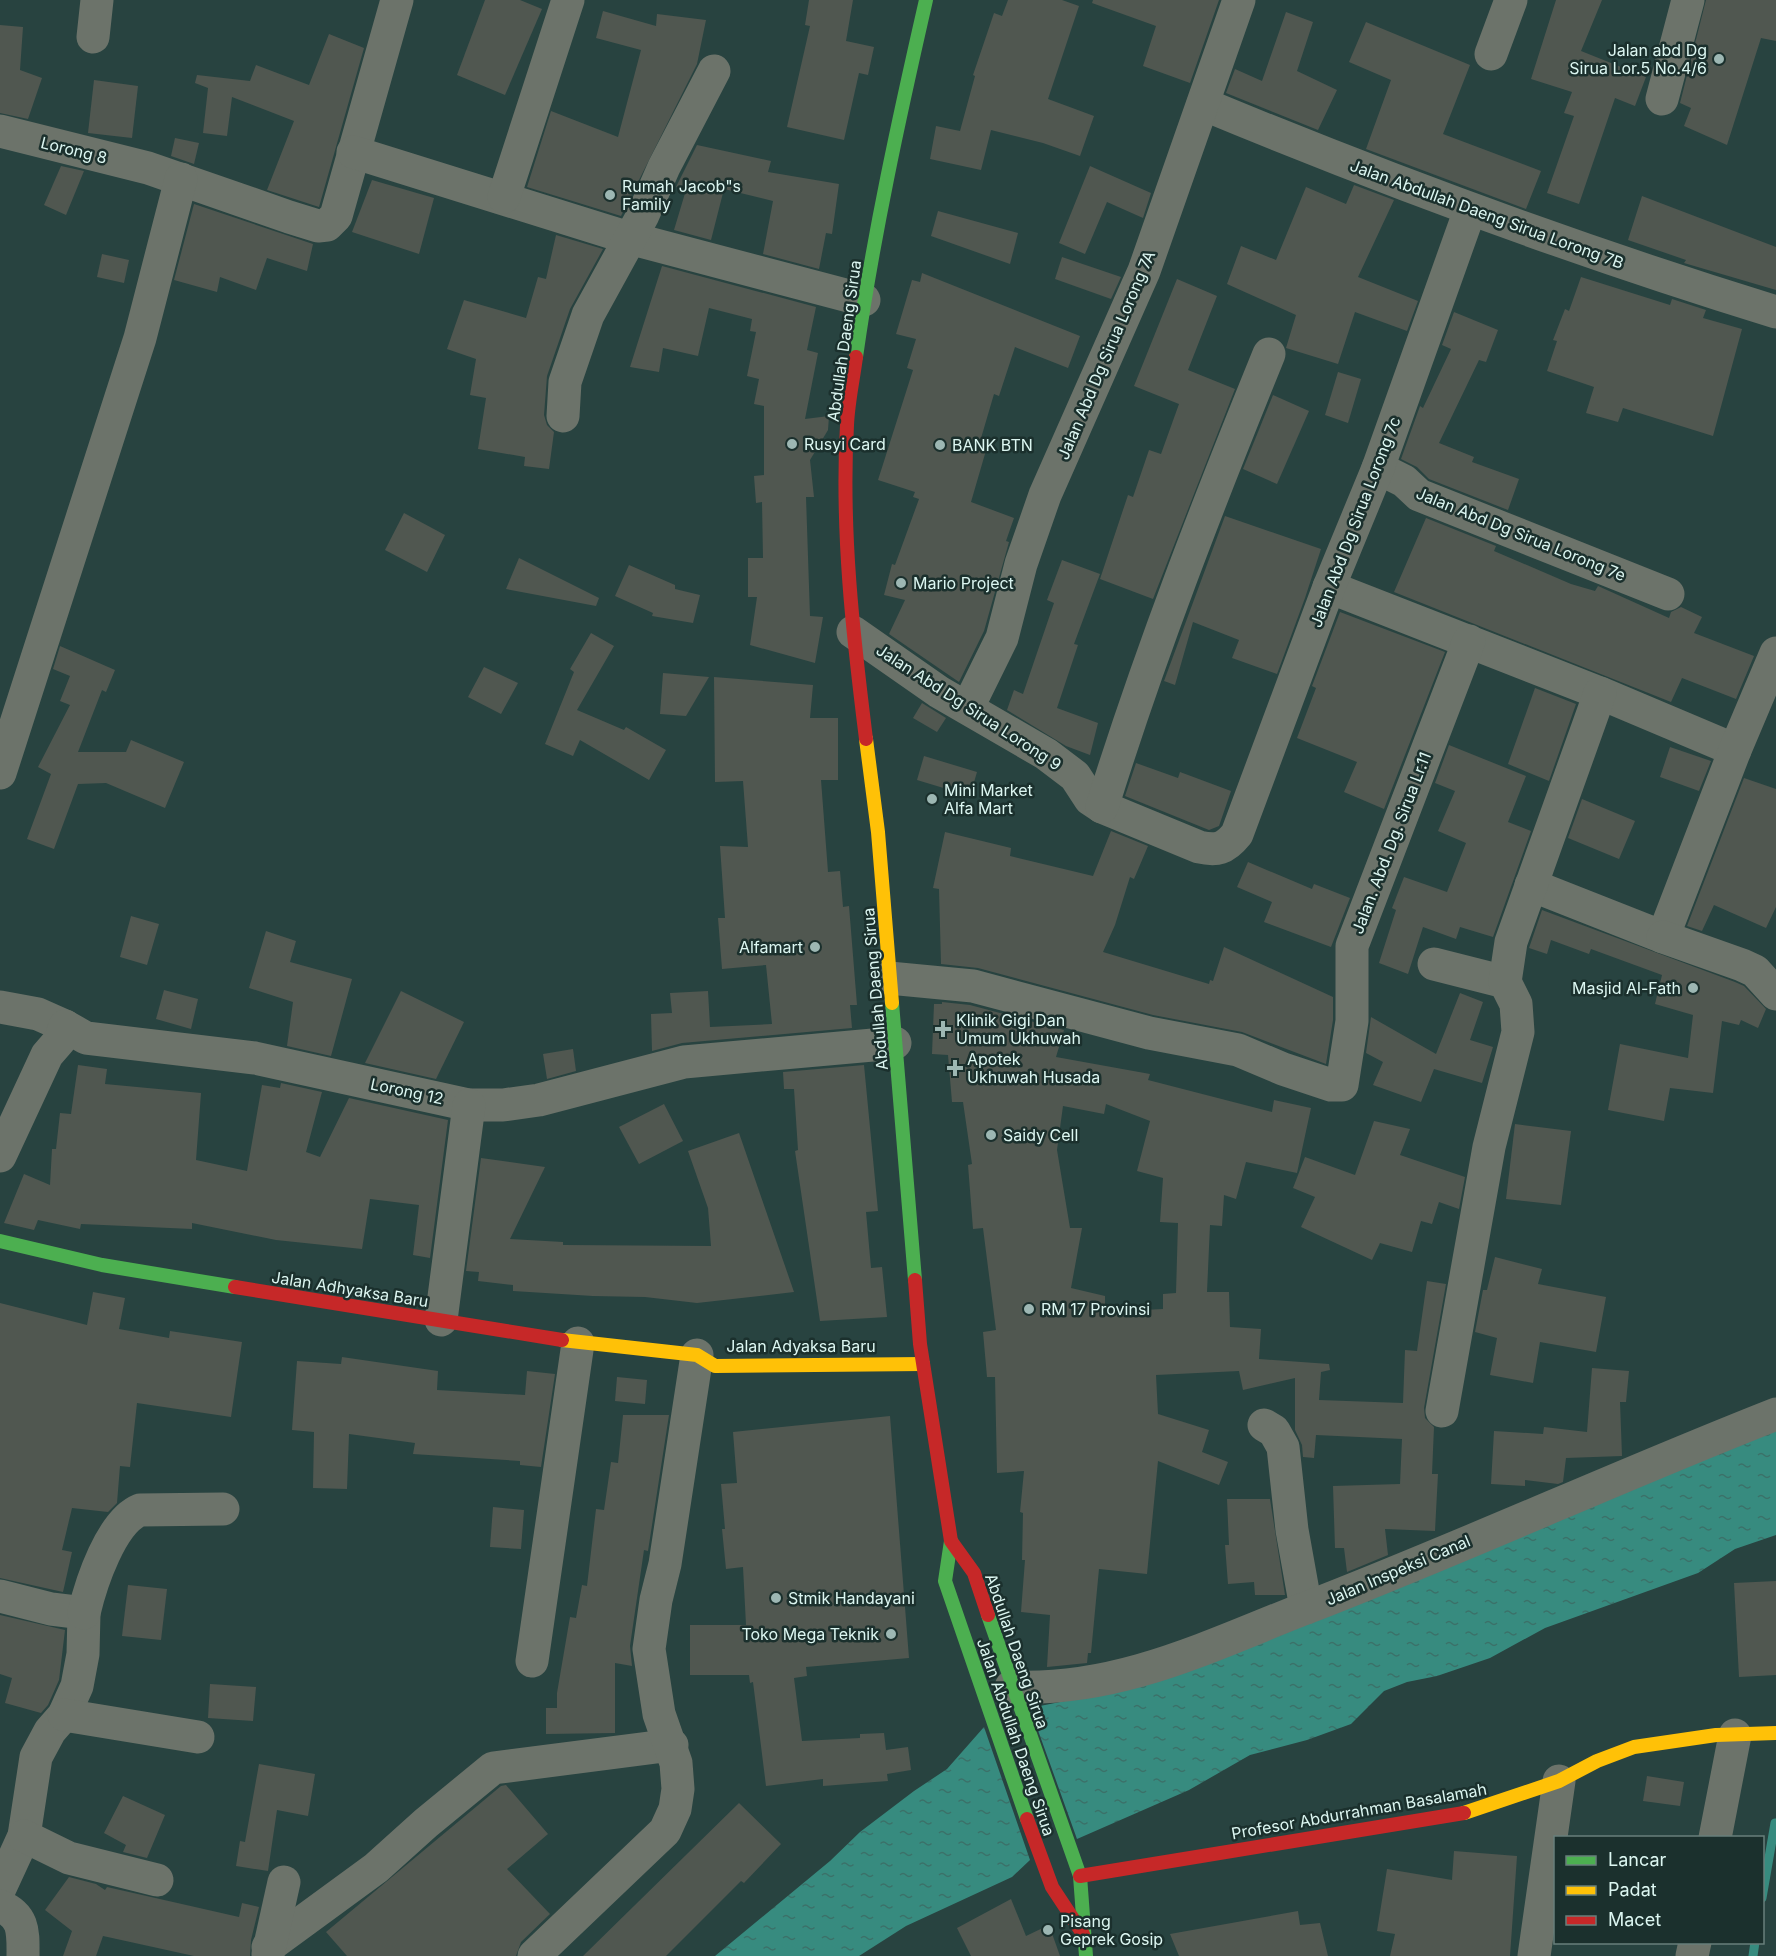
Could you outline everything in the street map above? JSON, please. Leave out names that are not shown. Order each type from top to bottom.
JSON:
[{"type":"main road","name":"Abdullah Daeng Sirua","points":[[926,0],[898,125],[864,300],[848,422],[845,473],[854,632],[878,832],[895,1042],[914,1344],[923,1364],[951,1541],[974,1573],[1011,1687],[1080,1876],[1086,1956]]},
{"type":"main road","name":"Jalan Adhyaksa Baru","points":[[0,1241],[102,1265],[578,1343],[706,1350]]},
{"type":"main road","name":"Jalan Adyaksa Baru","points":[[706,1350],[715,1366],[729,1367],[923,1364]]},
{"type":"main road","name":"Jalan Abdullah Daeng Sirua","points":[[951,1541],[945,1581],[957,1619],[1052,1887],[1083,1934]]},
{"type":"main road","name":"Profesor Abdurrahman Basalamah","points":[[1080,1876],[1476,1811],[1559,1781],[1597,1761],[1634,1747],[1671,1740],[1773,1733]]},
{"type":"street","points":[[93,37],[98,0]]},
{"type":"street","points":[[398,0],[353,152],[504,197],[629,238],[864,300]]},
{"type":"street","points":[[504,197],[568,0]]},
{"type":"street","name":"Jalan Abd Dg Sirua Lorong 7A","points":[[968,707],[1002,638],[1021,564],[1045,495],[1144,271],[1239,0]]},
{"type":"street","points":[[1491,54],[1511,0]]},
{"type":"street","points":[[1662,99],[1688,0]]},
{"type":"street","points":[[563,416],[566,382],[588,315],[643,215],[664,167],[714,71]]},
{"type":"street","name":"Jalan Abdullah Daeng Sirua Lorong 7B","points":[[1203,104],[1340,161],[1470,210],[1671,280],[1776,312]]},
{"type":"street","name":"Lorong 8","points":[[0,131],[168,175],[318,226],[327,225],[336,216],[353,152]]},
{"type":"street","points":[[0,773],[140,338],[168,175]]},
{"type":"street","name":"Jalan Abd Dg Sirua Lorong 7c","points":[[1237,834],[1329,587],[1378,468],[1470,210]]},
{"type":"street","points":[[1102,807],[1138,690],[1191,545],[1269,354]]},
{"type":"street","name":"Jalan Abd Dg Sirua Lorong 7e","points":[[1378,468],[1404,481],[1419,495],[1668,594]]},
{"type":"street","points":[[1329,587],[1600,693],[1735,750]]},
{"type":"street","name":"Jalan Abd Dg Sirua Lorong 9","points":[[854,632],[939,692],[1046,753],[1075,777],[1090,799],[1102,807],[1163,834],[1212,850],[1225,846],[1237,834]]},
{"type":"street","name":"Jalan. Abd. Dg. Sirua Lr.11","points":[[889,978],[973,986],[1149,1033],[1238,1050],[1283,1069],[1331,1085],[1342,1085],[1352,1021],[1352,946],[1469,641]]},
{"type":"street","points":[[1663,937],[1735,750],[1776,653]]},
{"type":"street","points":[[1442,1411],[1489,1147],[1518,1032],[1516,1005],[1505,982],[1511,942],[1600,693]]},
{"type":"street","points":[[1531,885],[1663,937],[1742,965],[1755,971],[1776,994]]},
{"type":"street","points":[[1434,964],[1505,982]]},
{"type":"street","name":"Lorong 12","points":[[0,1007],[38,1014],[86,1038],[255,1058],[469,1105],[503,1105],[539,1100],[684,1062],[895,1042]]},
{"type":"street","points":[[0,1156],[47,1055],[60,1040],[65,1026]]},
{"type":"street","points":[[441,1320],[469,1105]]},
{"type":"street","points":[[532,1661],[578,1343]]},
{"type":"street","points":[[534,1956],[665,1831],[675,1809],[678,1789],[672,1745],[659,1714],[649,1649],[656,1600],[706,1350]]},
{"type":"street","name":"Jalan Inspeksi Canal","points":[[1011,1687],[1065,1687],[1122,1677],[1150,1669],[1306,1608],[1643,1466],[1776,1414]]},
{"type":"street","points":[[1264,1425],[1274,1431],[1283,1447],[1292,1530],[1306,1608]]},
{"type":"street","points":[[0,1888],[24,1836],[36,1757],[50,1731],[64,1715],[79,1673],[85,1625],[84,1613],[96,1571],[124,1520],[140,1509],[223,1509]]},
{"type":"street","points":[[0,1596],[51,1609],[84,1613]]},
{"type":"street","points":[[64,1715],[198,1737]]},
{"type":"street","points":[[1715,1836],[1735,1734]]},
{"type":"street","points":[[268,1951],[376,1868],[434,1815],[493,1768],[672,1745]]},
{"type":"street","points":[[1534,1956],[1559,1781]]},
{"type":"street","points":[[24,1836],[69,1858],[158,1880]]},
{"type":"street","points":[[268,1951],[284,1882]]},
{"type":"street","points":[[0,1906],[14,1913],[22,1924],[23,1956]]},
{"type":"water","points":[[1776,1429],[1776,1535],[1735,1549],[1698,1573],[1545,1628],[1490,1658],[1384,1691],[1351,1724],[1307,1740],[1250,1755],[1189,1790],[1077,1839],[1030,1708],[1065,1701],[1545,1526]]},
{"type":"water","points":[[984,1727],[1030,1860],[1012,1877],[906,1926],[859,1956],[715,1956],[830,1861],[860,1832],[947,1769]]},
{"type":"building","points":[[485,0],[520,0],[542,9],[505,95],[457,75]]},
{"type":"building","points":[[809,0],[853,0],[846,41],[874,47],[868,75],[859,73],[844,140],[787,127],[810,26],[805,25]]},
{"type":"building","points":[[1008,0],[1062,0],[1079,6],[1048,99],[1094,116],[1080,156],[1043,143],[991,130],[981,170],[930,159],[936,126],[960,131],[975,76],[973,75],[994,13],[1002,16]]},
{"type":"building","points":[[1093,0],[1219,0],[1190,83],[1143,66],[1156,26],[1092,3]]},
{"type":"building","points":[[1556,0],[1602,0],[1581,51],[1646,77],[1635,106],[1615,98],[1579,204],[1547,193],[1574,116],[1564,113],[1572,92],[1531,79]]},
{"type":"building","points":[[1706,0],[1776,0],[1776,41],[1761,38],[1727,145],[1684,126],[1691,108],[1680,103]]},
{"type":"building","points":[[603,11],[656,26],[657,14],[706,20],[697,64],[621,216],[527,187],[551,111],[618,137],[641,50],[596,38]]},
{"type":"building","points":[[1286,12],[1313,22],[1297,71],[1337,90],[1318,130],[1226,93],[1235,69],[1262,81]]},
{"type":"building","points":[[1366,22],[1470,65],[1443,134],[1541,171],[1526,209],[1366,149],[1391,80],[1349,62]]},
{"type":"building","points":[[0,25],[23,27],[20,70],[42,78],[28,119],[0,113]]},
{"type":"building","points":[[329,34],[364,48],[319,207],[267,190],[294,121],[232,97],[227,136],[203,133],[208,88],[195,83],[197,75],[250,81],[256,65],[309,85]]},
{"type":"building","points":[[94,80],[138,86],[132,138],[88,133]]},
{"type":"building","points":[[175,138],[199,143],[194,164],[171,156]]},
{"type":"building","points":[[697,145],[771,161],[768,172],[839,184],[832,234],[826,233],[819,269],[763,254],[773,201],[724,189],[711,240],[674,230],[686,190],[676,187]]},
{"type":"building","points":[[61,166],[84,171],[66,215],[44,205]]},
{"type":"building","points":[[1090,166],[1151,193],[1143,218],[1107,202],[1085,254],[1059,243]]},
{"type":"building","points":[[372,180],[434,198],[419,254],[352,232]]},
{"type":"building","points":[[1354,185],[1394,200],[1358,277],[1418,301],[1407,331],[1355,312],[1338,364],[1286,348],[1296,315],[1227,284],[1241,246],[1276,260],[1306,187],[1346,204]]},
{"type":"building","points":[[1642,196],[1776,247],[1776,290],[1684,263],[1686,260],[1628,240]]},
{"type":"building","points":[[194,204],[313,244],[307,271],[267,258],[256,290],[220,277],[217,292],[174,280]]},
{"type":"building","points":[[938,211],[1018,233],[1010,264],[931,236]]},
{"type":"building","points":[[556,235],[603,249],[570,309],[547,376],[544,415],[547,425],[554,432],[549,469],[524,466],[525,457],[478,449],[486,398],[470,395],[476,359],[447,349],[464,300],[526,318],[538,277],[546,279]]},
{"type":"building","points":[[102,254],[129,260],[124,283],[97,277]]},
{"type":"building","points":[[1062,257],[1121,277],[1111,299],[1055,279]]},
{"type":"building","points":[[662,266],[816,307],[807,350],[818,353],[805,419],[829,416],[828,430],[810,460],[814,497],[806,497],[810,616],[823,617],[815,663],[750,645],[757,597],[748,597],[748,558],[763,558],[762,502],[756,503],[754,476],[764,475],[764,406],[754,404],[759,379],[747,376],[756,332],[750,331],[752,319],[709,308],[698,356],[663,348],[659,372],[630,367]]},
{"type":"building","points":[[922,273],[1080,336],[1068,368],[1015,347],[999,396],[994,394],[979,445],[987,447],[971,502],[1014,518],[1006,541],[1009,542],[984,631],[959,682],[889,634],[905,600],[884,595],[892,564],[895,565],[919,499],[913,497],[915,492],[878,480],[913,370],[907,368],[916,339],[896,334],[912,280],[920,282]]},
{"type":"building","points":[[1581,277],[1670,305],[1672,299],[1706,310],[1703,318],[1742,329],[1713,436],[1623,408],[1618,422],[1586,413],[1594,387],[1547,371],[1557,341],[1553,340],[1565,309],[1569,311]]},
{"type":"building","points":[[1177,279],[1217,296],[1188,370],[1235,389],[1153,599],[1100,579],[1128,495],[1133,497],[1149,450],[1161,454],[1179,404],[1134,386]]},
{"type":"building","points":[[1454,312],[1498,330],[1486,362],[1479,360],[1439,443],[1474,457],[1472,462],[1519,479],[1508,510],[1429,479],[1417,467],[1401,459],[1420,406],[1423,408],[1451,349],[1442,345]]},
{"type":"building","points":[[1338,372],[1361,379],[1348,423],[1325,415]]},
{"type":"building","points":[[1273,395],[1309,411],[1277,484],[1243,469]]},
{"type":"building","points":[[404,513],[445,535],[427,572],[385,550]]},
{"type":"building","points":[[1225,516],[1321,549],[1277,674],[1232,658],[1239,640],[1193,622],[1175,685],[1164,681]]},
{"type":"building","points":[[1426,518],[1496,546],[1494,551],[1571,584],[1595,591],[1598,586],[1669,618],[1671,612],[1681,607],[1702,617],[1694,633],[1754,656],[1736,699],[1682,678],[1671,702],[1394,592]]},
{"type":"building","points":[[519,558],[599,598],[596,606],[506,589]]},
{"type":"building","points":[[1062,560],[1100,574],[1074,644],[1078,645],[1057,708],[1098,723],[1090,755],[1066,746],[1007,710],[1014,690],[1023,694],[1054,603],[1047,600]]},
{"type":"building","points":[[629,565],[675,585],[675,589],[700,595],[693,623],[652,616],[653,613],[615,596]]},
{"type":"building","points":[[1340,612],[1445,652],[1384,809],[1344,792],[1357,762],[1297,738],[1316,688],[1312,686]]},
{"type":"building","points":[[591,633],[614,646],[577,710],[624,730],[626,727],[666,750],[649,780],[580,740],[573,756],[545,744],[574,672],[570,669]]},
{"type":"building","points":[[60,646],[115,670],[106,692],[102,690],[78,752],[126,752],[131,740],[184,762],[165,808],[106,783],[78,784],[54,849],[27,839],[51,774],[38,767],[70,705],[60,701],[70,676],[53,669]]},
{"type":"building","points":[[484,667],[518,683],[501,714],[468,697]]},
{"type":"building","points":[[663,673],[709,677],[686,716],[660,714]]},
{"type":"building","points":[[714,677],[813,685],[810,718],[838,718],[838,780],[821,780],[828,872],[840,871],[843,907],[849,906],[857,1005],[850,1005],[852,1028],[682,1043],[652,1051],[651,1014],[672,1013],[670,993],[708,991],[710,1027],[772,1024],[766,965],[722,969],[718,918],[725,918],[720,846],[748,847],[743,781],[715,782]]},
{"type":"building","points":[[1535,688],[1576,704],[1549,781],[1508,764]]},
{"type":"building","points":[[922,703],[946,718],[937,732],[913,718]]},
{"type":"building","points":[[1449,745],[1526,776],[1508,822],[1531,831],[1493,937],[1460,927],[1456,939],[1423,927],[1408,974],[1379,963],[1396,910],[1392,908],[1404,877],[1447,892],[1466,843],[1438,831],[1455,791],[1435,783]]},
{"type":"building","points":[[1670,747],[1711,761],[1699,791],[1660,777]]},
{"type":"building","points":[[924,756],[977,772],[970,796],[917,780]]},
{"type":"building","points":[[1136,763],[1178,778],[1180,772],[1231,791],[1219,826],[1209,830],[1125,796]]},
{"type":"building","points":[[1744,778],[1776,789],[1776,907],[1766,928],[1714,905],[1702,931],[1687,926]]},
{"type":"building","points":[[1582,799],[1635,821],[1619,859],[1568,838]]},
{"type":"building","points":[[1111,831],[1148,846],[1134,879],[1130,877],[1115,925],[1103,952],[1209,984],[1210,980],[1213,981],[1224,947],[1333,997],[1333,1020],[1326,1064],[1242,1032],[1153,1015],[978,968],[941,964],[939,889],[933,888],[945,832],[1011,848],[1010,856],[1093,876]]},
{"type":"building","points":[[1248,862],[1312,889],[1314,884],[1350,898],[1331,947],[1264,922],[1272,902],[1237,887]]},
{"type":"building","points":[[1542,910],[1735,982],[1744,986],[1766,1009],[1758,1028],[1741,1020],[1739,1025],[1722,1021],[1713,1093],[1670,1088],[1664,1121],[1608,1110],[1620,1044],[1688,1058],[1693,1015],[1655,1004],[1662,975],[1591,949],[1589,954],[1551,940],[1547,954],[1529,948]]},
{"type":"building","points":[[131,916],[159,924],[147,965],[120,957]]},
{"type":"building","points":[[266,931],[296,941],[290,962],[352,979],[331,1056],[287,1046],[293,1002],[249,988]]},
{"type":"building","points":[[164,990],[198,999],[191,1029],[156,1019]]},
{"type":"building","points":[[401,991],[464,1022],[436,1079],[365,1063]]},
{"type":"building","points":[[1460,993],[1483,1002],[1470,1040],[1493,1047],[1482,1083],[1434,1069],[1421,1102],[1373,1085],[1383,1062],[1366,1053],[1371,1017],[1436,1054]]},
{"type":"building","points":[[942,1002],[970,1005],[1064,1030],[1056,1057],[1150,1074],[1148,1080],[1272,1112],[1274,1100],[1311,1108],[1297,1173],[1246,1162],[1236,1199],[1224,1195],[1222,1226],[1210,1225],[1207,1292],[1229,1292],[1230,1327],[1261,1329],[1259,1359],[1329,1364],[1330,1370],[1321,1372],[1319,1400],[1403,1403],[1405,1350],[1417,1351],[1427,1281],[1446,1284],[1424,1408],[1425,1418],[1434,1427],[1432,1474],[1438,1474],[1435,1531],[1385,1529],[1388,1555],[1347,1572],[1344,1548],[1335,1548],[1333,1486],[1400,1484],[1402,1439],[1316,1435],[1314,1458],[1303,1457],[1302,1445],[1295,1430],[1295,1378],[1243,1390],[1239,1371],[1156,1375],[1158,1414],[1209,1430],[1202,1452],[1228,1462],[1219,1485],[1158,1461],[1147,1574],[1099,1569],[1091,1653],[1088,1653],[1087,1663],[1047,1667],[1050,1615],[1021,1612],[1025,1560],[1022,1560],[1023,1513],[1020,1512],[1024,1471],[997,1473],[995,1377],[987,1377],[983,1332],[996,1330],[983,1228],[973,1229],[968,1165],[972,1164],[963,1102],[952,1102],[948,1055],[932,1054],[934,1004],[942,1004]],"holes":[[[1106,1104],[1150,1121],[1137,1171],[1163,1178],[1160,1222],[1178,1223],[1176,1293],[1163,1294],[1163,1309],[1105,1312],[1105,1296],[1071,1288],[1082,1228],[1070,1228],[1057,1150],[1063,1106],[1104,1114]]]},
{"type":"building","points":[[573,1049],[576,1071],[547,1079],[543,1054]]},
{"type":"building","points":[[78,1065],[107,1069],[105,1084],[201,1093],[196,1160],[247,1171],[262,1085],[280,1088],[281,1083],[322,1092],[306,1152],[320,1157],[349,1098],[448,1120],[430,1258],[413,1255],[419,1205],[370,1199],[362,1249],[276,1240],[192,1223],[192,1229],[81,1224],[80,1229],[38,1220],[34,1230],[4,1223],[24,1174],[50,1185],[52,1149],[56,1149],[60,1113],[71,1114]]},
{"type":"building","points":[[864,1065],[878,1211],[866,1212],[871,1268],[882,1267],[887,1317],[820,1321],[795,1151],[798,1150],[794,1089],[784,1089],[783,1072]]},
{"type":"building","points":[[664,1104],[683,1141],[639,1164],[619,1127]]},
{"type":"building","points":[[1374,1121],[1410,1129],[1400,1155],[1465,1177],[1459,1209],[1439,1202],[1432,1224],[1421,1221],[1412,1252],[1380,1243],[1372,1260],[1301,1227],[1315,1197],[1293,1188],[1305,1157],[1355,1175]]},
{"type":"building","points":[[1515,1124],[1571,1131],[1561,1205],[1506,1199]]},
{"type":"building","points":[[739,1133],[794,1292],[697,1303],[645,1297],[513,1291],[513,1285],[478,1281],[479,1272],[466,1271],[481,1158],[545,1167],[510,1239],[563,1242],[563,1245],[711,1246],[708,1208],[688,1151]]},
{"type":"building","points":[[1495,1257],[1542,1269],[1538,1284],[1606,1297],[1596,1352],[1540,1342],[1533,1383],[1490,1375],[1497,1338],[1475,1332],[1483,1290],[1487,1290]]},
{"type":"building","points":[[93,1292],[125,1298],[119,1329],[169,1338],[170,1331],[242,1342],[231,1417],[137,1403],[130,1467],[120,1466],[117,1503],[108,1512],[72,1508],[62,1550],[72,1552],[63,1592],[0,1578],[0,1303],[87,1325]]},
{"type":"building","points":[[342,1357],[438,1371],[437,1390],[525,1395],[527,1371],[555,1374],[541,1467],[520,1465],[520,1461],[413,1454],[415,1443],[349,1434],[347,1489],[313,1488],[314,1432],[292,1430],[297,1361],[341,1364]]},
{"type":"building","points":[[1592,1368],[1629,1371],[1626,1402],[1620,1402],[1622,1456],[1566,1458],[1563,1482],[1558,1484],[1525,1480],[1525,1486],[1491,1484],[1494,1431],[1543,1434],[1544,1427],[1587,1432]]},
{"type":"building","points":[[617,1377],[647,1380],[645,1404],[615,1401]]},
{"type":"building","points":[[623,1415],[669,1415],[648,1551],[644,1550],[630,1646],[632,1666],[615,1663],[615,1733],[546,1734],[546,1708],[557,1708],[557,1693],[570,1617],[576,1618],[582,1585],[587,1586],[596,1509],[604,1510],[611,1462],[618,1463]]},
{"type":"building","points":[[890,1416],[909,1658],[806,1667],[807,1676],[794,1678],[802,1741],[860,1738],[860,1734],[884,1733],[886,1750],[908,1747],[911,1770],[887,1774],[888,1781],[823,1786],[823,1779],[766,1786],[753,1682],[750,1683],[749,1675],[690,1675],[690,1625],[746,1625],[743,1567],[726,1569],[722,1529],[725,1529],[721,1484],[737,1483],[733,1432]]},
{"type":"building","points":[[1227,1499],[1270,1499],[1285,1595],[1255,1595],[1254,1582],[1228,1584],[1225,1545],[1229,1545]]},
{"type":"building","points":[[493,1507],[524,1510],[521,1549],[490,1547]]},
{"type":"building","points":[[1776,1581],[1776,1675],[1739,1677],[1734,1583]]},
{"type":"building","points":[[128,1585],[167,1589],[161,1640],[122,1636]]},
{"type":"building","points":[[0,1615],[65,1630],[59,1680],[48,1705],[41,1713],[5,1703],[12,1678],[0,1674]]},
{"type":"building","points":[[210,1684],[256,1687],[253,1721],[208,1718]]},
{"type":"building","points":[[259,1764],[315,1774],[308,1816],[277,1810],[268,1871],[236,1866],[240,1841],[245,1842]]},
{"type":"building","points":[[1647,1776],[1684,1782],[1680,1806],[1643,1801]]},
{"type":"building","points":[[506,1785],[548,1834],[507,1869],[550,1914],[521,1942],[516,1956],[347,1956],[326,1932],[501,1786]]},
{"type":"building","points":[[123,1796],[165,1815],[147,1858],[123,1852],[126,1845],[104,1833]]},
{"type":"building","points":[[739,1803],[781,1844],[744,1883],[741,1881],[666,1956],[583,1956]]},
{"type":"building","points":[[1454,1851],[1517,1856],[1510,1956],[1390,1956],[1395,1934],[1377,1931],[1387,1869],[1452,1880]]},
{"type":"building","points":[[69,1877],[96,1884],[105,1890],[107,1887],[239,1917],[242,1903],[259,1907],[251,1940],[250,1956],[194,1956],[103,1936],[96,1956],[63,1956],[72,1931],[45,1910]]},
{"type":"building","points":[[1011,1899],[1026,1936],[1049,1925],[1060,1956],[971,1956],[957,1928]]},
{"type":"building","points":[[1298,1911],[1300,1925],[1320,1923],[1328,1956],[1179,1956],[1170,1934]]},
{"type":"waterway","points":[[1764,1886],[1775,1823]]},
{"type":"waterway","points":[[1753,1956],[1755,1944]]},
{"type":"traffic: fast","points":[[856,357],[887,178],[926,0]]},
{"type":"traffic: fast","points":[[892,1003],[915,1280]]},
{"type":"traffic: fast","points":[[0,1241],[102,1265],[235,1287]]},
{"type":"traffic: fast","points":[[951,1541],[945,1581],[1027,1819]]},
{"type":"traffic: fast","points":[[988,1615],[1080,1876],[1086,1956]]},
{"type":"traffic: slow","points":[[866,739],[878,832],[892,1003]]},
{"type":"traffic: slow","points":[[562,1340],[697,1355],[715,1366],[923,1364]]},
{"type":"traffic: slow","points":[[1464,1813],[1559,1781],[1597,1761],[1634,1747],[1716,1735],[1776,1733]]},
{"type":"traffic: jam","points":[[856,357],[848,416],[847,543],[866,739]]},
{"type":"traffic: jam","points":[[915,1280],[920,1344],[951,1541],[974,1573],[988,1615]]},
{"type":"traffic: jam","points":[[235,1287],[562,1340]]},
{"type":"traffic: jam","points":[[1080,1876],[1464,1813]]},
{"type":"traffic: jam","points":[[1027,1819],[1052,1887],[1083,1934]]},
{"type":"place","name":"Jalan abd Dg Sirua Lor.5 No.4/6","points":[[1719,59]]},
{"type":"place","name":"Rumah Jacob\"s Family","points":[[610,195]]},
{"type":"place","name":"Rusyi Card","points":[[792,444]]},
{"type":"place","name":"BANK BTN","points":[[940,445]]},
{"type":"place","name":"Mario Project","points":[[901,583]]},
{"type":"place","name":"Mini Market Alfa Mart","points":[[932,799]]},
{"type":"place","name":"Alfamart","points":[[815,947]]},
{"type":"place","name":"Masjid Al-Fath","points":[[1693,988]]},
{"type":"place","name":"Klinik Gigi Dan Umum Ukhuwah","points":[[943,1029]]},
{"type":"place","name":"Apotek Ukhuwah Husada","points":[[955,1068]]},
{"type":"place","name":"Saidy Cell","points":[[991,1135]]},
{"type":"place","name":"RM 17 Provinsi","points":[[1029,1309]]},
{"type":"place","name":"Stmik Handayani","points":[[776,1598]]},
{"type":"place","name":"Toko Mega Teknik","points":[[891,1634]]},
{"type":"place","name":"Pisang Geprek Gosip","points":[[1048,1930]]}]
